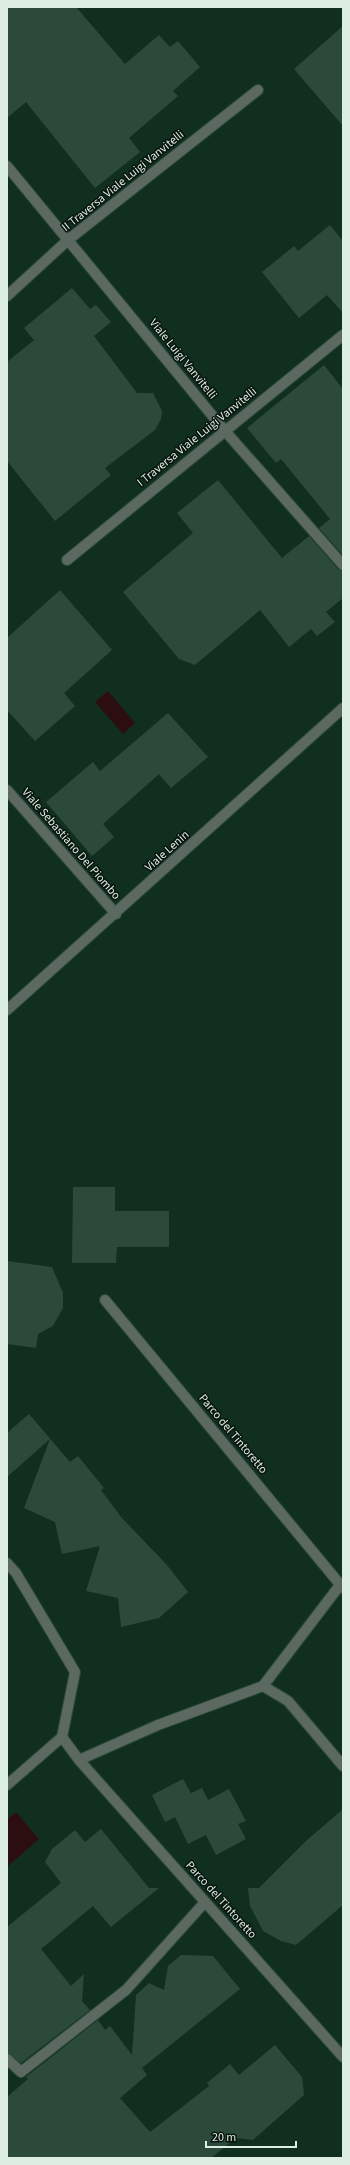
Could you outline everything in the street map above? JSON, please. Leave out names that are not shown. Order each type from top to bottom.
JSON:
[{"type":"street","name":"II Traversa Viale Luigi Vanvitelli","points":[[7,296],[68,240],[258,90]]},
{"type":"street","name":"Viale Luigi Vanvitelli","points":[[7,166],[225,431],[343,565]]},
{"type":"street","name":"I Traversa Viale Luigi Vanvitelli","points":[[67,560],[343,335]]},
{"type":"street","name":"Viale Lenin","points":[[7,1010],[116,914],[343,708]]},
{"type":"street","name":"Viale Sebastiano Del Piombo","points":[[7,790],[116,914]]},
{"type":"street","name":"Parco del Tintoretto","points":[[105,1300],[342,1586],[263,1686]]},
{"type":"street","points":[[7,1563],[16,1573],[75,1672],[62,1737],[7,1785]]},
{"type":"street","points":[[79,1760],[158,1724],[263,1686],[288,1701],[343,1766]]},
{"type":"street","name":"Parco del Tintoretto","points":[[62,1737],[79,1760],[343,2056]]},
{"type":"street","points":[[7,2059],[21,2072],[126,1990],[205,1902]]},
{"type":"shaded area","points":[[108,691],[135,723],[123,734],[95,702]]},
{"type":"shaded area","points":[[16,1812],[39,1839],[7,1867],[7,1820]]},
{"type":"building","points":[[7,7],[76,7],[125,64],[159,35],[170,47],[178,41],[200,67],[173,91],[178,96],[129,138],[140,152],[95,188],[26,102],[7,118]]},
{"type":"building","points":[[343,26],[343,126],[294,69]]},
{"type":"building","points":[[330,225],[343,241],[343,313],[327,295],[299,318],[262,272],[294,246],[298,251]]},
{"type":"building","points":[[72,288],[90,309],[96,305],[111,322],[94,336],[137,393],[153,393],[162,411],[161,419],[155,430],[105,468],[111,475],[55,521],[7,461],[7,362],[34,340],[24,328]]},
{"type":"building","points":[[324,365],[343,389],[343,555],[319,528],[330,519],[281,459],[276,463],[247,428]]},
{"type":"building","points":[[218,480],[282,558],[309,536],[338,569],[343,571],[343,598],[326,612],[335,622],[317,636],[311,629],[289,647],[260,610],[195,665],[179,659],[123,592],[193,533],[177,513]]},
{"type":"building","points":[[60,590],[112,650],[64,693],[75,706],[35,741],[7,710],[7,638]]},
{"type":"building","points":[[168,713],[208,757],[171,788],[159,774],[103,824],[114,837],[92,856],[46,802],[93,762],[100,771]]},
{"type":"building","points":[[73,1187],[115,1187],[115,1211],[169,1211],[169,1247],[117,1247],[116,1263],[72,1263]]},
{"type":"building","points":[[7,1261],[52,1267],[63,1293],[63,1308],[53,1326],[38,1334],[36,1348],[7,1344]]},
{"type":"building","points":[[29,1414],[70,1462],[78,1456],[104,1488],[101,1490],[121,1517],[167,1565],[188,1592],[159,1618],[121,1627],[118,1598],[86,1591],[100,1546],[62,1554],[55,1522],[24,1508],[50,1439],[7,1477],[7,1433]]},
{"type":"building","points":[[183,1779],[191,1793],[202,1788],[208,1800],[229,1789],[246,1821],[238,1824],[246,1839],[216,1855],[206,1835],[188,1844],[175,1817],[165,1822],[152,1795]]},
{"type":"building","points":[[343,1809],[343,1905],[296,1945],[281,1941],[263,1931],[250,1906],[248,1888],[259,1888],[306,1841]]},
{"type":"building","points":[[101,1829],[149,1888],[159,1888],[111,1927],[93,1906],[41,1949],[71,1986],[84,1974],[82,2001],[90,2010],[21,2063],[7,2053],[7,1927],[61,1883],[45,1862],[52,1849],[75,1830],[85,1842]]},
{"type":"building","points":[[181,1955],[213,1956],[240,1989],[142,2068],[147,2075],[120,2098],[150,2132],[209,2086],[207,2083],[230,2064],[239,2075],[275,2045],[302,2077],[304,2095],[253,2140],[236,2138],[211,2158],[7,2158],[7,2097],[28,2079],[26,2077],[98,2020],[105,2030],[110,2026],[132,2055],[136,1995],[149,1983],[164,1990],[168,1966]]}]
